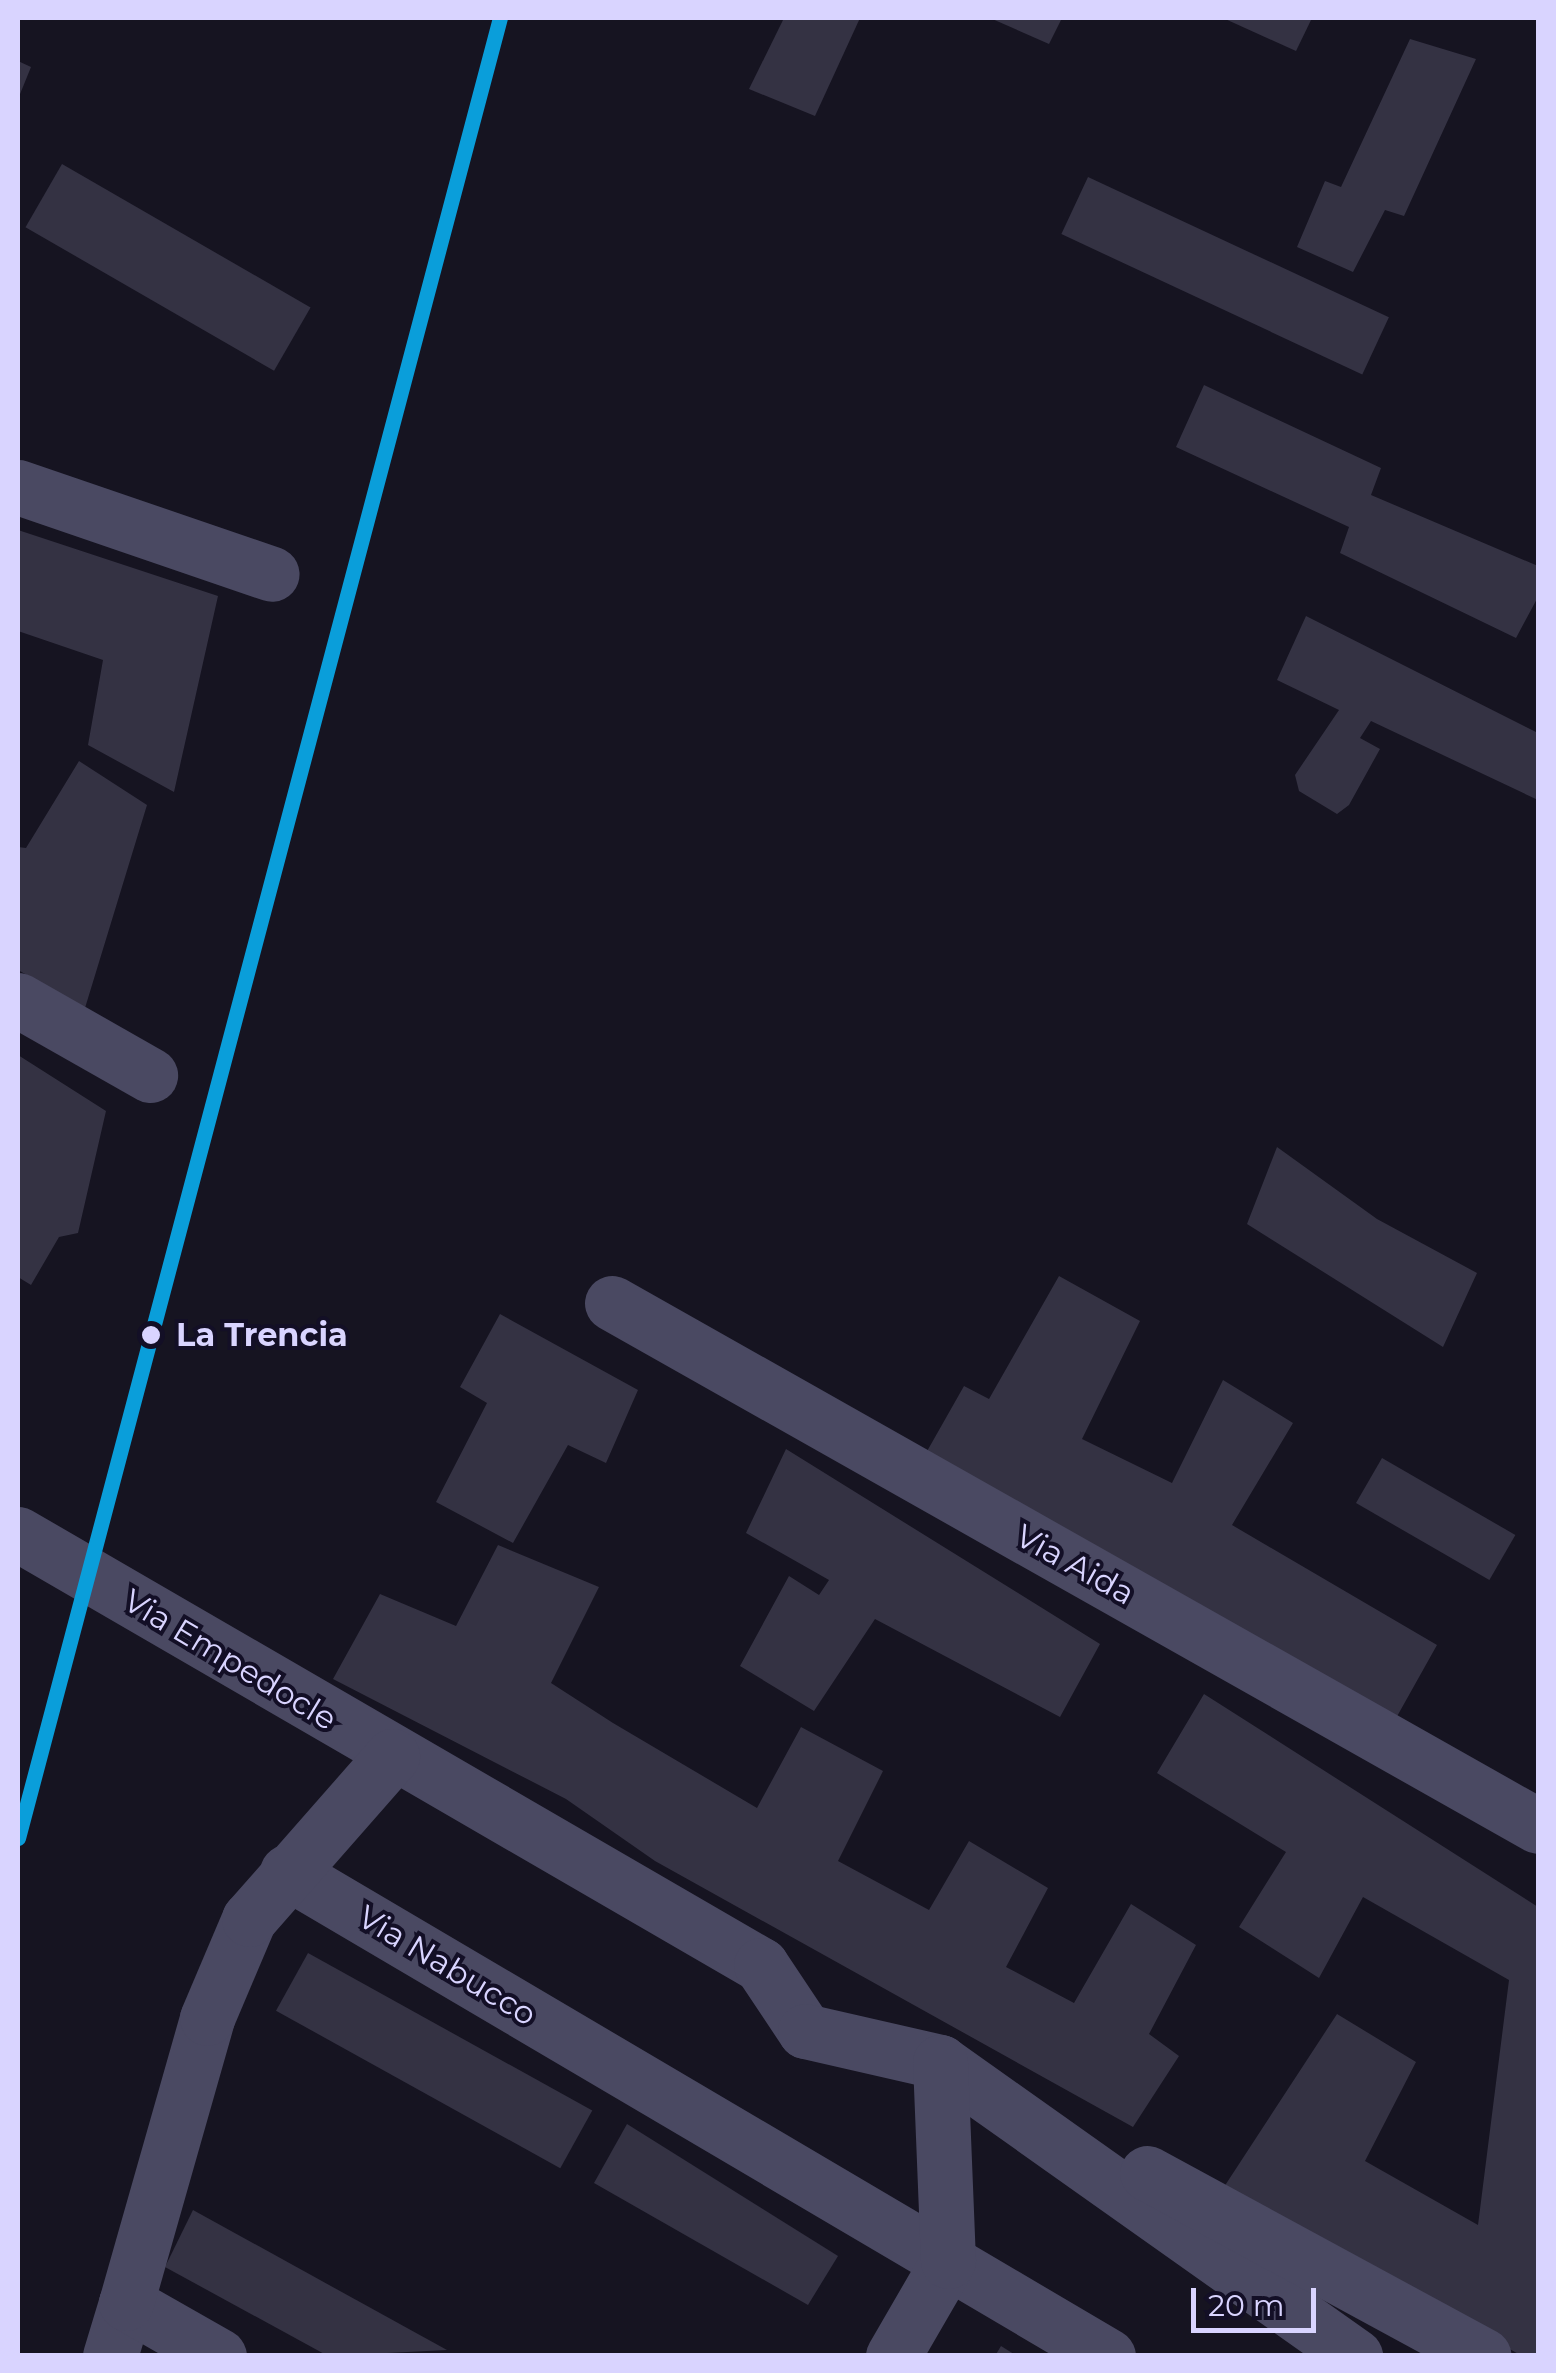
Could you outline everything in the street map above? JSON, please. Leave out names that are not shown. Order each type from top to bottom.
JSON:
[{"type":"street","points":[[18,487],[272,574]]},
{"type":"street","points":[[18,1000],[150,1075]]},
{"type":"street","name":"Via Aida","points":[[612,1303],[1538,1826]]},
{"type":"street","name":"Via Empedocle","points":[[18,1534],[392,1756]]},
{"type":"street","points":[[110,2356],[222,1970],[287,1872],[392,1756],[761,1966],[1484,2356]]},
{"type":"street","name":"Via Nabucco","points":[[287,1872],[1108,2356]]},
{"type":"street","points":[[893,2356],[948,2261],[940,2062]]},
{"type":"street","points":[[940,2062],[1341,2350]]},
{"type":"street","points":[[126,2303],[219,2356]]},
{"type":"building","points":[[784,18],[860,18],[815,116],[749,89]]},
{"type":"building","points":[[990,18],[1062,18],[1049,44]]},
{"type":"building","points":[[1223,18],[1312,18],[1296,51]]},
{"type":"building","points":[[1410,39],[1476,59],[1404,216],[1385,210],[1353,272],[1297,247],[1325,181],[1341,187]]},
{"type":"building","points":[[18,61],[31,67],[18,99]]},
{"type":"building","points":[[62,164],[311,307],[274,371],[26,227]]},
{"type":"building","points":[[1088,177],[1389,317],[1362,374],[1061,234]]},
{"type":"building","points":[[1204,385],[1381,468],[1371,495],[1538,566],[1538,597],[1516,638],[1340,553],[1349,527],[1176,447]]},
{"type":"building","points":[[18,530],[218,596],[174,792],[88,745],[103,660],[18,631]]},
{"type":"building","points":[[1306,616],[1538,733],[1538,800],[1371,721],[1360,738],[1380,749],[1349,805],[1337,814],[1299,791],[1295,775],[1339,710],[1277,680]]},
{"type":"building","points":[[79,761],[147,805],[85,1008],[18,970],[18,847],[26,848]]},
{"type":"building","points":[[18,1055],[106,1111],[78,1233],[59,1237],[31,1285],[18,1277]]},
{"type":"building","points":[[1277,1147],[1377,1219],[1477,1273],[1443,1347],[1247,1224]]},
{"type":"building","points":[[1059,1276],[1140,1321],[1082,1439],[1172,1483],[1223,1380],[1293,1423],[1232,1525],[1437,1645],[1395,1720],[926,1453],[964,1386],[989,1399]]},
{"type":"building","points":[[500,1314],[638,1390],[606,1463],[568,1445],[513,1543],[436,1502],[487,1403],[460,1387]]},
{"type":"building","points":[[786,1449],[1100,1644],[1060,1717],[875,1619],[814,1711],[740,1666],[789,1576],[819,1595],[829,1580],[746,1533]]},
{"type":"building","points":[[1382,1458],[1515,1535],[1489,1580],[1356,1503]]},
{"type":"building","points":[[498,1545],[599,1587],[551,1683],[613,1723],[757,1808],[801,1727],[883,1771],[838,1861],[929,1910],[969,1841],[1048,1888],[1006,1967],[1074,2003],[1131,1904],[1196,1945],[1149,2034],[1179,2056],[1133,2127],[655,1861],[566,1799],[333,1679],[380,1594],[456,1626]]},
{"type":"building","points":[[1204,1694],[1538,1907],[1538,2356],[1522,2356],[1224,2187],[1337,2014],[1416,2062],[1365,2161],[1478,2225],[1509,1980],[1363,1897],[1319,1978],[1239,1927],[1286,1852],[1157,1773]]},
{"type":"building","points":[[308,1953],[592,2111],[560,2168],[276,2011]]},
{"type":"building","points":[[627,2124],[838,2256],[808,2305],[594,2183]]},
{"type":"building","points":[[193,2210],[447,2350],[328,2356],[165,2267]]},
{"type":"building","points":[[1001,2346],[1017,2356],[995,2356]]},
{"type":"transit line","points":[[18,1838],[500,18]]},
{"type":"place","name":"La Trencia","points":[[151,1335]]}]
